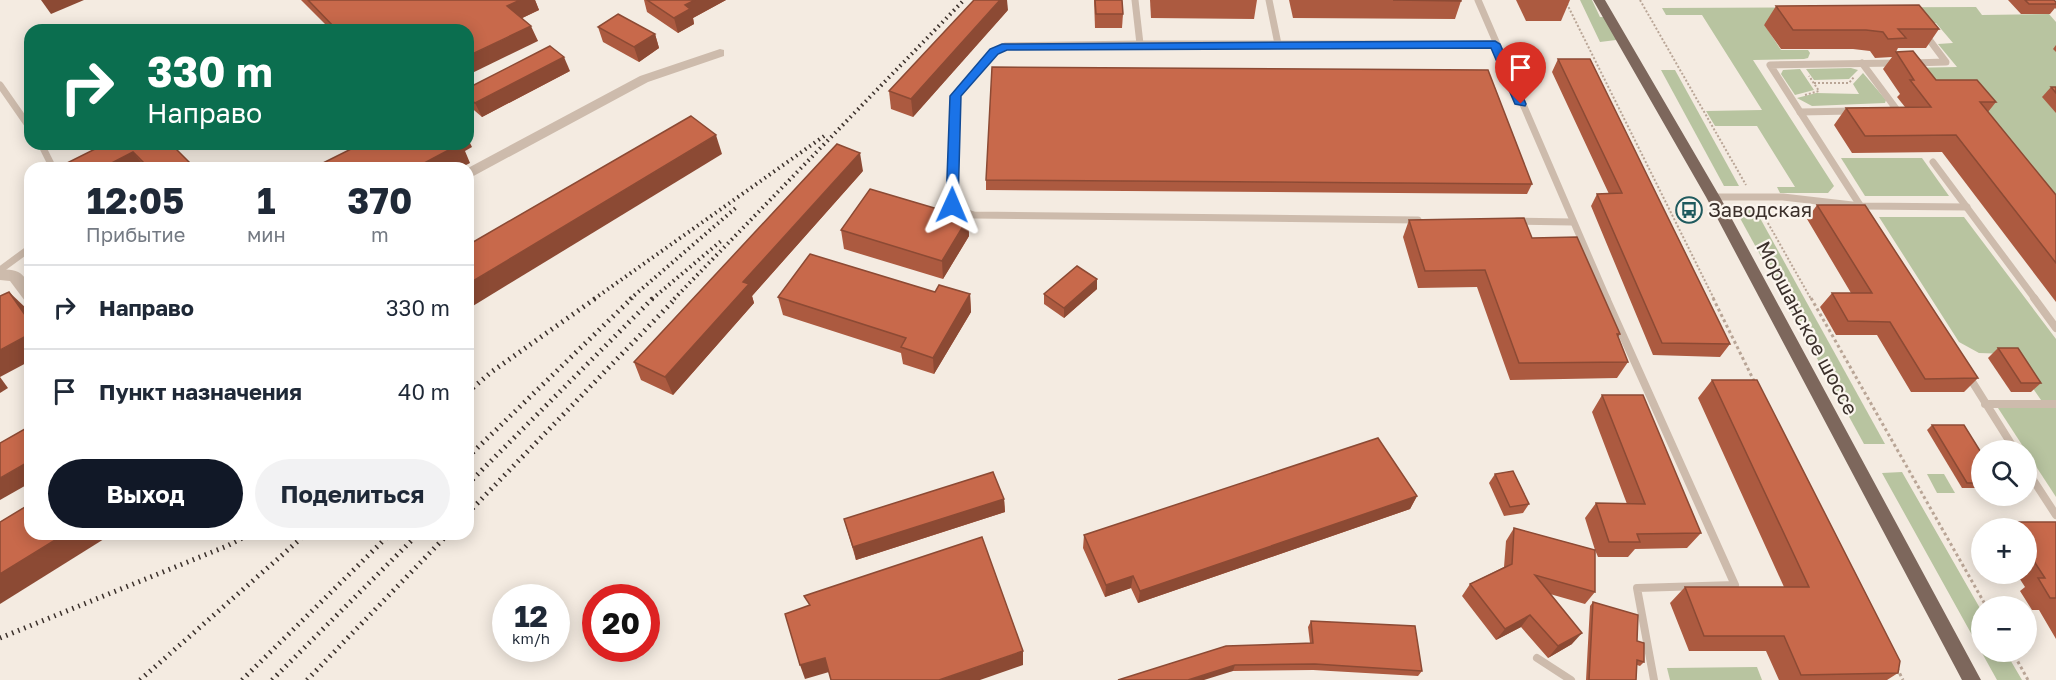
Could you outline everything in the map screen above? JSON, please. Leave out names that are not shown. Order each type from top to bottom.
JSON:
[{"type":"main road","name":"Моршанское шоссе","points":[[1599,0],[1713,197],[1972,680]]},
{"type":"street","points":[[474,171],[644,79],[720,53]]},
{"type":"street","points":[[0,275],[6,274],[18,278],[24,288]]},
{"type":"lane","points":[[1135,0],[1140,44]]},
{"type":"lane","points":[[1269,0],[1278,44]]},
{"type":"lane","points":[[1478,0],[1572,222],[1735,585],[1637,588],[1654,680]]},
{"type":"lane","points":[[1867,216],[1770,65],[1946,62],[1917,25]]},
{"type":"lane","points":[[1429,220],[974,215],[955,209],[951,198],[955,96],[994,52],[1005,46],[1495,44]]},
{"type":"lane","points":[[1863,65],[1897,110],[1886,110]]},
{"type":"lane","points":[[0,85],[24,120]]},
{"type":"lane","points":[[1800,112],[1864,111]]},
{"type":"lane","points":[[1933,162],[2056,328]]},
{"type":"lane","points":[[1713,197],[1783,197],[1861,206],[1967,207]]},
{"type":"lane","points":[[1512,221],[1572,222]]},
{"type":"lane","points":[[0,270],[24,252]]},
{"type":"lane","points":[[1960,364],[2009,440]]},
{"type":"lane","points":[[1986,404],[2056,404]]},
{"type":"lane","points":[[2037,486],[2056,515]]},
{"type":"lane","points":[[1538,658],[1571,680]]},
{"type":"path","points":[[1565,0],[1761,393]]},
{"type":"path","points":[[1641,0],[1980,596]]},
{"type":"path","points":[[1791,99],[1819,91],[1800,64]]},
{"type":"path","points":[[1814,83],[1849,83],[1863,65]]},
{"type":"path","points":[[1893,659],[1903,680]]},
{"type":"path","points":[[2018,662],[2028,680]]},
{"type":"green space","points":[[1580,0],[1592,0],[1600,17],[1608,17],[1618,37],[1616,40],[1600,42]]},
{"type":"green space","points":[[1976,7],[1982,15],[2049,14],[2056,22],[2056,200],[1906,68],[1957,67],[1938,44],[1953,43],[1936,23],[1764,24],[1781,50],[1808,50],[1810,53],[1808,58],[1804,59],[1753,60],[1834,186],[1828,193],[1780,193],[1777,187],[1795,187],[1757,126],[1715,126],[1706,111],[1762,110],[1702,15],[1666,15],[1662,8]]},
{"type":"green space","points":[[1851,68],[1858,70],[1849,79],[1814,80],[1806,69]]},
{"type":"green space","points":[[1800,69],[1814,90],[1795,95],[1781,74],[1783,70]]},
{"type":"green space","points":[[1661,70],[1675,70],[1739,186],[1724,186]]},
{"type":"green space","points":[[1863,73],[1886,100],[1885,103],[1812,106],[1797,98],[1816,93],[1859,94],[1853,84]]},
{"type":"green space","points":[[1841,158],[1922,158],[1949,196],[1865,196]]},
{"type":"green space","points":[[1735,209],[1755,209],[1885,444],[1864,444]]},
{"type":"green space","points":[[1879,217],[1964,217],[2056,339],[2056,400],[2041,400],[2009,354],[1979,353],[1959,342]]},
{"type":"green space","points":[[1998,408],[2056,408],[2056,497],[2037,468],[2037,440],[2019,440]]},
{"type":"green space","points":[[1902,472],[1973,596],[1971,596],[1971,633],[1882,473]]},
{"type":"green space","points":[[1927,474],[1944,474],[1955,493],[1937,493]]},
{"type":"green space","points":[[1987,662],[2011,662],[2022,680],[1997,680]]},
{"type":"green space","points":[[1757,667],[1762,680],[1670,680],[1667,668]]},
{"type":"building","points":[[308,0],[520,0],[507,6],[531,26],[474,53],[474,24],[331,24]]},
{"type":"building","points":[[647,0],[695,0],[685,5],[690,9],[674,18]]},
{"type":"building","points":[[974,0],[1000,0],[911,99],[889,91]]},
{"type":"building","points":[[1095,0],[1122,0],[1123,14],[1096,14]]},
{"type":"building","points":[[1393,0],[1461,0],[1461,1]]},
{"type":"building","points":[[2025,0],[2054,0],[2056,4],[2029,4]]},
{"type":"building","points":[[1919,5],[1939,29],[1898,29],[1906,38],[1888,39],[1883,32],[1866,30],[1793,30],[1776,6]]},
{"type":"building","points":[[618,14],[655,34],[634,47],[598,27]]},
{"type":"building","points":[[550,46],[564,57],[475,103],[474,85]]},
{"type":"building","points":[[1913,51],[1936,80],[1977,80],[1996,102],[1980,102],[2056,195],[2056,263],[1956,135],[1865,136],[1846,108],[1931,107],[1910,80],[1914,80],[1896,52]]},
{"type":"building","points":[[1558,59],[1590,59],[1730,344],[1662,343],[1597,194],[1622,193]]},
{"type":"building","points":[[992,67],[1488,70],[1532,184],[986,180]]},
{"type":"building","points":[[691,116],[716,135],[474,280],[474,242]]},
{"type":"building","points":[[837,144],[860,153],[743,282],[749,284],[665,377],[634,362]]},
{"type":"building","points":[[93,150],[177,150],[189,162],[143,162],[133,152],[114,162],[69,162]]},
{"type":"building","points":[[349,150],[449,150],[426,162],[325,162]]},
{"type":"building","points":[[870,189],[968,218],[942,261],[841,230]]},
{"type":"building","points":[[1817,205],[1865,205],[1978,378],[1925,379],[1890,322],[1848,321],[1832,293],[1872,293]]},
{"type":"building","points":[[1524,218],[1532,238],[1577,237],[1620,334],[1617,334],[1628,362],[1519,363],[1485,270],[1425,271],[1409,220]]},
{"type":"building","points":[[810,254],[935,292],[939,285],[970,294],[933,358],[901,347],[906,338],[778,297]]},
{"type":"building","points":[[1077,266],[1097,279],[1064,308],[1044,294]]},
{"type":"building","points":[[9,292],[24,313],[24,337],[0,350],[0,296]]},
{"type":"building","points":[[1998,348],[2018,348],[2041,383],[2021,383]]},
{"type":"building","points":[[1712,380],[1757,380],[1900,661],[1898,673],[1801,675],[1784,636],[1704,636],[1685,587],[1809,587]]},
{"type":"building","points":[[1602,395],[1643,395],[1701,533],[1637,534],[1640,542],[1609,542],[1596,503],[1645,504]]},
{"type":"building","points":[[1932,425],[1964,425],[1973,440],[1971,440],[1971,483],[1967,483]]},
{"type":"building","points":[[24,429],[24,464],[0,478],[0,443]]},
{"type":"building","points":[[1378,438],[1417,496],[1140,591],[1133,576],[1106,585],[1084,535]]},
{"type":"building","points":[[1513,471],[1529,504],[1510,507],[1495,474]]},
{"type":"building","points":[[993,472],[1004,499],[853,547],[844,519]]},
{"type":"building","points":[[24,508],[24,540],[55,540],[0,574],[0,522]]},
{"type":"building","points":[[2037,522],[2056,522],[2056,598],[2050,598],[2038,578],[2045,578],[2037,566]]},
{"type":"building","points":[[1514,528],[1595,550],[1595,592],[1535,575],[1582,633],[1558,646],[1530,615],[1505,629],[1470,584],[1512,564]]},
{"type":"building","points":[[982,537],[1023,651],[939,680],[831,680],[825,658],[800,665],[785,614],[810,605],[804,596]]},
{"type":"building","points":[[1593,602],[1638,615],[1637,641],[1644,643],[1644,662],[1637,660],[1636,680],[1589,680]]},
{"type":"building","points":[[1311,621],[1415,626],[1422,671],[1315,664],[1235,665],[1188,680],[1118,680],[1226,646],[1313,643]]},
{"type":"railway","points":[[674,299],[964,0]]},
{"type":"railway","points":[[594,299],[827,134]]},
{"type":"railway","points":[[630,299],[738,206]]},
{"type":"railway","points":[[652,299],[721,241]]},
{"type":"railway","points":[[474,387],[596,298]]},
{"type":"railway","points":[[474,451],[632,298]]},
{"type":"railway","points":[[474,507],[676,298]]},
{"type":"railway","points":[[474,478],[652,299]]},
{"type":"railway","points":[[0,638],[238,540]]},
{"type":"railway","points":[[140,680],[299,540]]},
{"type":"railway","points":[[242,680],[384,540]]},
{"type":"railway","points":[[272,680],[412,540]]},
{"type":"railway","points":[[307,680],[442,540]]},
{"type":"place","name":"Заводская","points":[[1689,210]]},
{"type":"route","points":[[952,205],[955,96],[994,52],[1005,46],[1495,44],[1521,104]]}]
